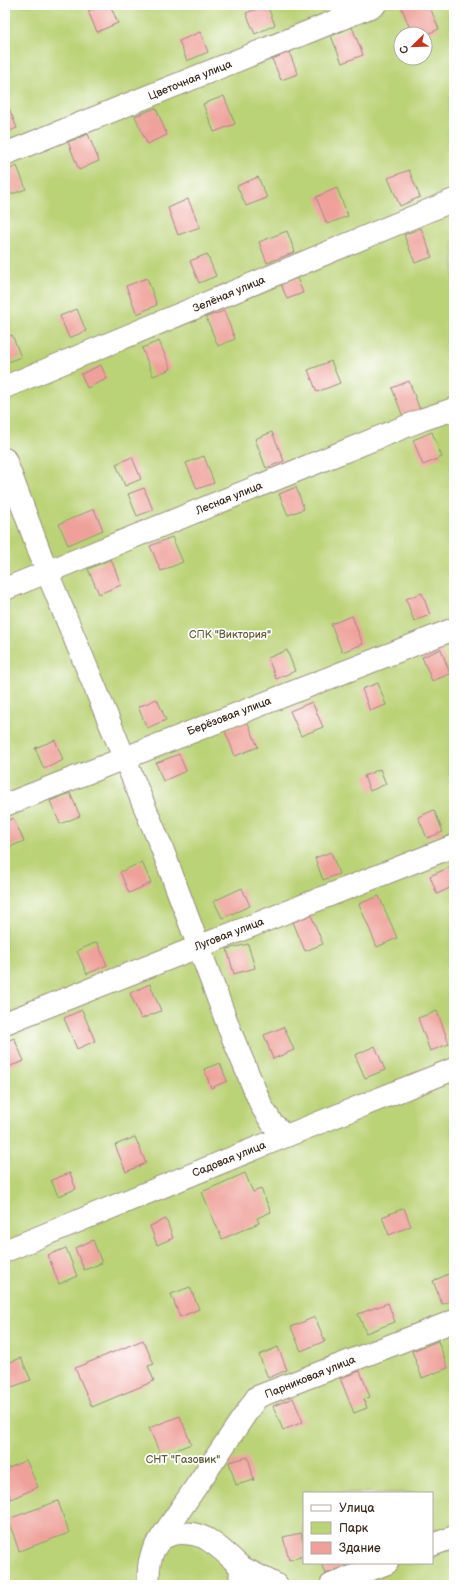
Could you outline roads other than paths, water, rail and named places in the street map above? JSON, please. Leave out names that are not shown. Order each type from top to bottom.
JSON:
[{"type":"street","name":"Цветочная улица","points":[[5,154],[375,5]]},
{"type":"street","name":"Зелёная улица","points":[[5,387],[454,200]]},
{"type":"street","name":"Лесная улица","points":[[5,589],[424,419],[454,409]]},
{"type":"street","points":[[5,459],[47,572],[125,756],[163,851],[232,1036],[262,1107],[272,1123],[286,1136]]},
{"type":"street","name":"Берёзовая улица","points":[[5,805],[125,756],[454,629]]},
{"type":"street","name":"Луговая улица","points":[[5,1023],[454,846]]},
{"type":"street","name":"Садовая улица","points":[[5,1251],[286,1136],[454,1070]]},
{"type":"street","name":"Парниковая улица","points":[[149,1585],[148,1569],[152,1552],[257,1397],[454,1321]]},
{"type":"street","points":[[162,1538],[177,1534],[192,1534],[205,1538],[241,1576],[277,1585]]},
{"type":"street","points":[[433,1546],[454,1537]]},
{"type":"street","points":[[331,1585],[384,1564]]},
{"type":"park label","name":"СПК \"Виктория\"","points":[[230,634]]},
{"type":"park label","name":"СНТ \"Газовик\"","points":[[183,1459]]}]
